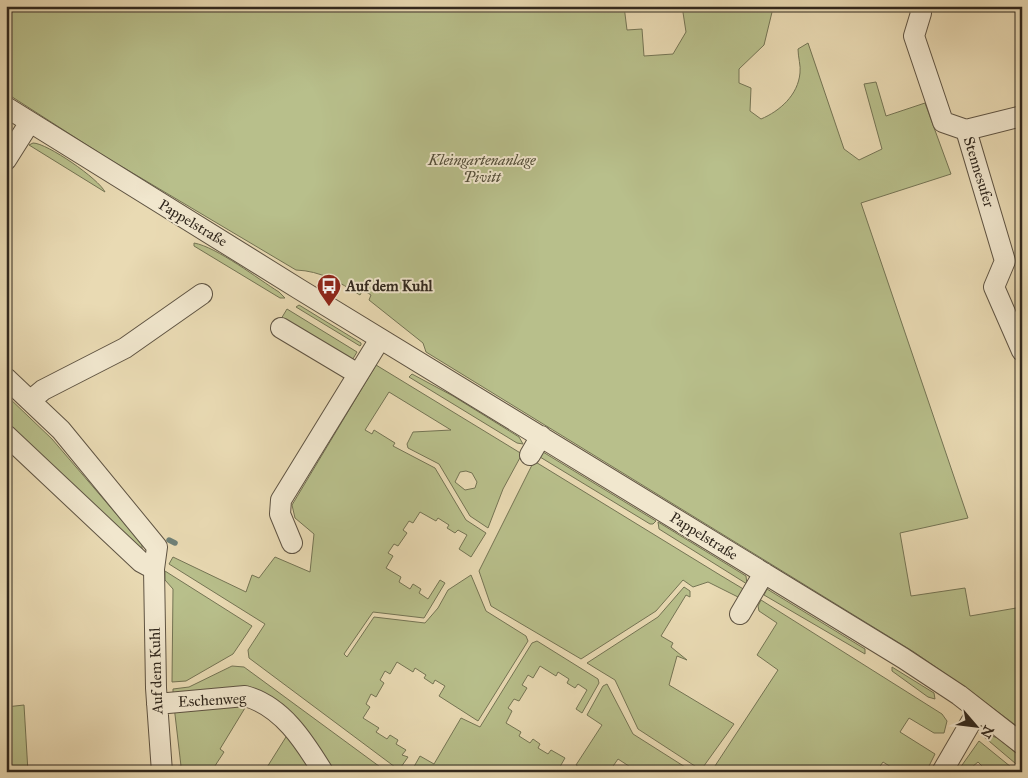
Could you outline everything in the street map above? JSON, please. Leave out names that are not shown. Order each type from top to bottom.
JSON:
[{"type":"street","name":"Stennesufer","points":[[919,6],[921,13],[914,36],[943,122],[966,130],[1005,261],[994,287],[1022,351]]},
{"type":"street","name":"Pappelstraße","points":[[6,107],[380,339],[903,658],[978,710],[1022,744]]},
{"type":"street","points":[[966,130],[1022,116]]},
{"type":"street","points":[[6,160],[30,122]]},
{"type":"street","points":[[31,400],[42,390],[125,348],[202,294]]},
{"type":"street","points":[[281,328],[358,374]]},
{"type":"street","points":[[292,543],[280,514],[281,500],[380,339]]},
{"type":"street","name":"Auf dem Kuhl","points":[[6,378],[31,400],[66,436],[157,547],[154,569],[157,704],[162,772]]},
{"type":"street","points":[[6,435],[141,562],[154,569]]},
{"type":"street","points":[[530,455],[541,436]]},
{"type":"street","points":[[740,614],[764,573]]},
{"type":"street","name":"Eschenweg","points":[[157,704],[245,696],[254,698],[290,723],[323,772]]},
{"type":"street","points":[[942,772],[978,710]]},
{"type":"green space","name":"Kleingartenanlage Pivitt","points":[[6,6],[624,6],[627,30],[642,29],[644,56],[673,54],[686,32],[682,6],[777,6],[773,8],[764,45],[739,69],[739,83],[751,88],[750,111],[761,119],[775,112],[792,95],[799,81],[798,49],[808,43],[844,149],[859,160],[882,149],[864,84],[876,82],[886,116],[925,103],[951,174],[861,203],[968,518],[900,533],[911,596],[965,588],[970,616],[1022,607],[1022,730],[914,652],[426,352],[423,343],[369,300],[371,295],[363,290],[360,295],[314,272],[296,270],[104,156],[6,93]]},
{"type":"green space","points":[[33,143],[49,149],[72,163],[101,186],[105,192],[29,145]]},
{"type":"green space","points":[[194,243],[214,251],[237,264],[285,298],[280,298],[194,246]]},
{"type":"green space","points":[[299,305],[361,343],[361,345],[296,307]]},
{"type":"green space","points":[[287,309],[357,352],[351,362],[281,319]]},
{"type":"green space","points":[[376,365],[522,454],[503,489],[488,528],[470,516],[439,464],[408,448],[407,444],[413,432],[451,430],[389,392],[365,430],[372,434],[374,430],[395,443],[393,446],[435,468],[466,520],[486,533],[471,557],[459,549],[467,535],[458,530],[455,533],[447,528],[449,525],[438,518],[436,521],[420,512],[413,523],[409,521],[403,530],[407,533],[398,546],[394,544],[388,553],[393,556],[386,568],[401,577],[399,582],[410,589],[413,584],[421,589],[419,593],[428,599],[440,580],[445,583],[424,618],[373,612],[344,654],[347,657],[374,617],[425,623],[438,608],[448,590],[471,575],[486,611],[526,636],[528,641],[478,721],[439,696],[445,686],[435,680],[433,684],[424,678],[426,675],[415,668],[413,672],[397,662],[390,674],[385,671],[380,680],[384,683],[376,697],[371,694],[366,704],[370,707],[363,718],[379,728],[376,732],[387,739],[390,735],[398,740],[396,744],[406,750],[402,755],[408,757],[399,770],[249,658],[248,650],[265,624],[169,564],[173,557],[246,592],[252,575],[259,578],[275,557],[310,572],[314,534],[295,518],[292,505]],"holes":[[[460,472],[472,473],[477,482],[475,488],[465,490],[455,482]]]},
{"type":"green space","points":[[412,374],[453,396],[519,437],[523,444],[517,443],[409,377]]},
{"type":"green space","points":[[6,395],[52,439],[142,544],[142,549],[136,550],[6,428]]},
{"type":"green space","points":[[543,452],[656,521],[650,524],[540,457]]},
{"type":"green space","points":[[534,461],[745,590],[740,598],[708,582],[693,587],[683,580],[656,611],[581,659],[491,606],[479,571]]},
{"type":"green space","points":[[658,522],[746,576],[747,584],[659,529]]},
{"type":"green space","points":[[165,571],[252,626],[233,654],[186,681],[172,682],[173,589],[165,580]]},
{"type":"green space","points":[[684,587],[690,591],[690,597],[686,595],[661,636],[673,643],[671,647],[687,660],[677,656],[669,685],[734,724],[701,770],[638,729],[615,680],[587,663],[658,617]]},
{"type":"green space","points":[[767,589],[865,649],[865,654],[764,595]]},
{"type":"green space","points":[[761,600],[942,714],[947,721],[944,733],[934,733],[909,718],[900,732],[935,754],[926,772],[899,772],[883,762],[876,772],[711,772],[778,670],[757,655],[777,623],[759,611],[758,606]]},
{"type":"green space","points":[[537,641],[598,679],[599,683],[582,713],[576,709],[587,690],[578,684],[575,688],[567,683],[569,679],[558,672],[556,676],[540,666],[533,678],[528,675],[522,685],[527,688],[519,701],[514,699],[508,708],[512,711],[506,723],[521,732],[519,736],[530,743],[533,739],[540,744],[538,748],[548,754],[551,750],[565,758],[557,772],[411,772],[420,756],[434,764],[461,718],[480,727],[532,643]]},
{"type":"green space","points":[[232,666],[244,667],[387,772],[329,772],[260,693],[173,695],[173,689],[189,687]]},
{"type":"green space","points":[[892,667],[934,693],[935,699],[928,697],[892,671]]},
{"type":"green space","points":[[607,684],[633,734],[693,772],[638,772],[618,759],[609,772],[587,772],[576,765],[602,725],[587,715],[603,686]]},
{"type":"green space","points":[[248,703],[220,749],[224,752],[211,772],[168,772],[167,768],[181,766],[174,706]]},
{"type":"green space","points":[[24,705],[28,772],[6,772],[6,707]]},
{"type":"green space","points":[[291,729],[317,772],[264,772]]},
{"type":"green space","points":[[985,734],[998,738],[1022,758],[1022,769],[983,736]]},
{"type":"green space","points":[[979,741],[1016,772],[988,772],[978,762],[966,772],[960,768]]},
{"type":"waterway","points":[[169,540],[175,543]]},
{"type":"place","name":"Auf dem Kuhl","points":[[329,307]]}]
